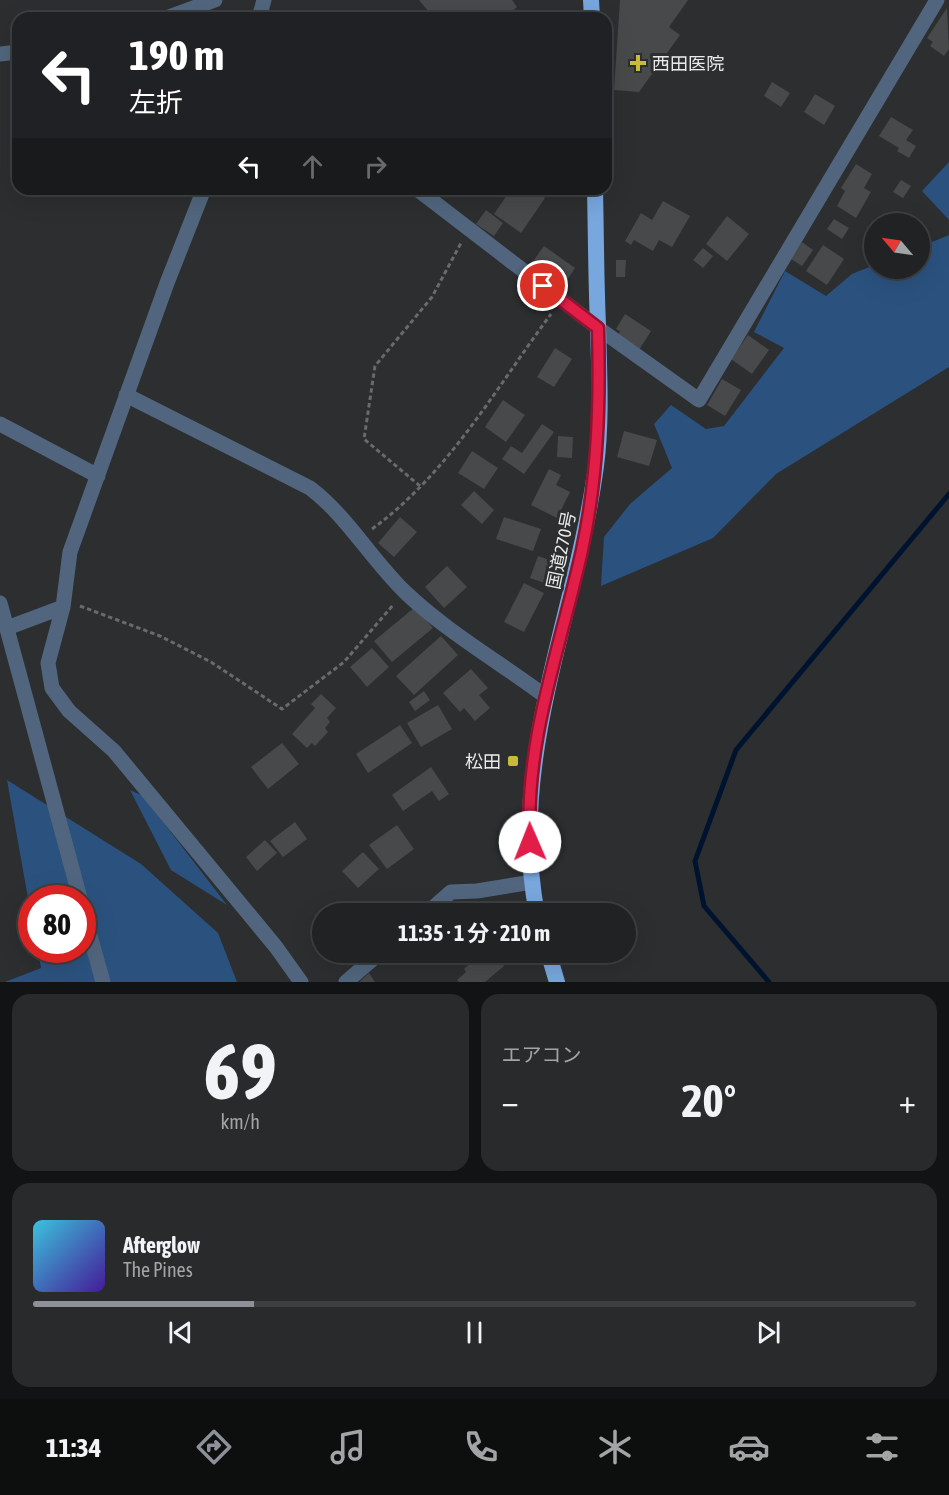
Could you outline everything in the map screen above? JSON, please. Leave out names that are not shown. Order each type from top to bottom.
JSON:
[{"type":"highway","name":"国道270号","points":[[535,903],[528,821],[531,781],[545,696],[583,547],[596,464],[599,422],[595,195]]},
{"type":"highway","points":[[551,963],[557,982]]},
{"type":"street","points":[[182,12],[215,0]]},
{"type":"street","points":[[425,195],[598,328],[699,400],[937,0]]},
{"type":"street","points":[[202,195],[126,395],[70,552],[63,607],[48,663],[52,688],[69,711],[114,751],[276,947],[301,982]]},
{"type":"street","points":[[126,395],[310,488],[331,504],[358,540],[405,591],[446,627],[545,696]]},
{"type":"street","points":[[0,424],[98,476]]},
{"type":"street","points":[[0,603],[76,885]]},
{"type":"street","points":[[7,628],[63,607]]},
{"type":"street","points":[[438,903],[451,892],[477,891],[532,882]]},
{"type":"street","points":[[96,957],[103,982]]},
{"type":"street","points":[[346,982],[368,963]]},
{"type":"path","points":[[420,486],[364,439],[375,366],[432,297],[469,228]]},
{"type":"path","points":[[358,540],[397,511],[454,450],[561,300]]},
{"type":"path","points":[[63,607],[83,606],[160,636],[211,662],[282,709],[344,662],[405,591]]},
{"type":"shaded area","points":[[949,162],[949,220],[922,191]]},
{"type":"shaded area","points":[[949,235],[949,367],[776,474],[713,538],[601,586],[604,537],[630,504],[672,468],[654,424],[671,405],[706,429],[724,426],[784,348],[754,332],[785,271],[826,296],[852,274],[864,269],[864,279],[930,279],[930,243]]},
{"type":"shaded area","points":[[7,780],[141,864],[218,933],[237,982],[5,982],[41,968],[40,963],[96,963],[96,885],[26,885]]},
{"type":"shaded area","points":[[130,790],[143,796],[227,905],[171,870]]},
{"type":"building","points":[[419,0],[512,0],[517,7],[511,12],[429,12]]},
{"type":"building","name":"西田医院","points":[[620,0],[688,0],[669,27],[680,35],[639,92],[614,90]]},
{"type":"building","points":[[947,8],[949,49],[944,56],[930,46],[933,42],[927,38]]},
{"type":"building","points":[[772,82],[790,93],[781,107],[764,96]]},
{"type":"building","points":[[815,94],[835,106],[824,125],[804,112]]},
{"type":"building","points":[[891,117],[913,130],[906,140],[916,146],[909,158],[897,151],[899,148],[879,136]]},
{"type":"building","points":[[856,164],[872,174],[864,188],[871,192],[856,218],[837,206],[845,191],[841,188]]},
{"type":"building","points":[[901,180],[911,186],[903,198],[893,192]]},
{"type":"building","points":[[507,195],[541,195],[545,198],[521,233],[494,214]]},
{"type":"building","points":[[663,201],[690,216],[672,247],[659,240],[653,251],[634,240],[631,245],[625,241],[641,213],[652,220]]},
{"type":"building","points":[[486,210],[503,223],[494,236],[476,224]]},
{"type":"building","points":[[727,216],[749,234],[727,261],[706,244]]},
{"type":"building","points":[[834,219],[849,228],[842,239],[827,229]]},
{"type":"building","points":[[802,242],[813,250],[802,266],[791,259]]},
{"type":"building","points":[[823,245],[844,259],[827,285],[806,271]]},
{"type":"building","points":[[544,246],[575,268],[561,289],[529,267]]},
{"type":"building","points":[[703,248],[713,256],[703,268],[693,260]]},
{"type":"building","points":[[616,260],[626,260],[625,277],[616,277]]},
{"type":"building","points":[[625,314],[651,331],[639,350],[617,336],[620,331],[616,329]]},
{"type":"building","points":[[748,335],[769,350],[752,374],[731,359]]},
{"type":"building","points":[[555,348],[572,359],[554,387],[537,377]]},
{"type":"building","points":[[722,379],[741,390],[725,416],[707,405]]},
{"type":"building","points":[[503,400],[525,415],[506,442],[485,427]]},
{"type":"building","points":[[542,424],[554,432],[524,474],[502,459],[511,446],[522,453]]},
{"type":"building","points":[[624,431],[657,440],[649,466],[617,457]]},
{"type":"building","points":[[558,436],[573,437],[572,458],[557,457]]},
{"type":"building","points":[[472,451],[498,468],[484,489],[458,473]]},
{"type":"building","points":[[549,469],[561,475],[556,485],[570,492],[557,518],[531,505]]},
{"type":"building","points":[[474,491],[494,510],[482,524],[461,505]]},
{"type":"building","points":[[400,517],[417,532],[394,557],[378,543]]},
{"type":"building","points":[[504,517],[541,529],[533,551],[496,539]]},
{"type":"building","points":[[538,556],[558,563],[550,585],[530,578]]},
{"type":"building","points":[[447,566],[467,587],[444,608],[425,587]]},
{"type":"building","points":[[524,583],[544,593],[524,632],[504,622]]},
{"type":"building","points":[[415,607],[433,628],[392,662],[374,641]]},
{"type":"building","points":[[441,636],[458,655],[414,695],[396,676]]},
{"type":"building","points":[[372,648],[389,667],[367,687],[350,667]]},
{"type":"building","points":[[471,669],[488,688],[479,695],[490,708],[475,721],[464,708],[460,712],[443,693]]},
{"type":"building","points":[[424,691],[430,700],[415,711],[409,702]]},
{"type":"building","points":[[321,694],[336,708],[327,718],[330,722],[325,728],[328,732],[315,746],[312,743],[307,748],[292,734],[315,708],[311,704]]},
{"type":"building","points":[[438,705],[452,729],[421,747],[407,723]]},
{"type":"building","points":[[400,725],[412,743],[368,773],[356,754]]},
{"type":"building","points":[[282,743],[299,764],[268,789],[251,767]]},
{"type":"building","points":[[431,767],[449,794],[439,801],[432,791],[403,811],[392,795]]},
{"type":"building","points":[[295,822],[307,839],[283,857],[270,841]]},
{"type":"building","points":[[397,825],[414,849],[387,869],[369,845]]},
{"type":"building","points":[[265,840],[277,853],[257,871],[246,857]]},
{"type":"building","points":[[363,852],[379,869],[358,888],[342,871]]},
{"type":"building","points":[[470,963],[501,963],[504,966],[485,982],[459,982],[457,980],[466,972],[464,969]]},
{"type":"building","points":[[369,973],[375,982],[359,982]]},
{"type":"waterway","points":[[769,982],[704,906],[695,861],[736,750],[949,494]]},
{"type":"place","name":"西田医院","points":[[638,63]]},
{"type":"place","name":"松田","points":[[513,761]]},
{"type":"route","points":[[530,842],[528,821],[535,753],[545,696],[583,547],[596,464],[599,422],[598,328],[543,286]]}]
